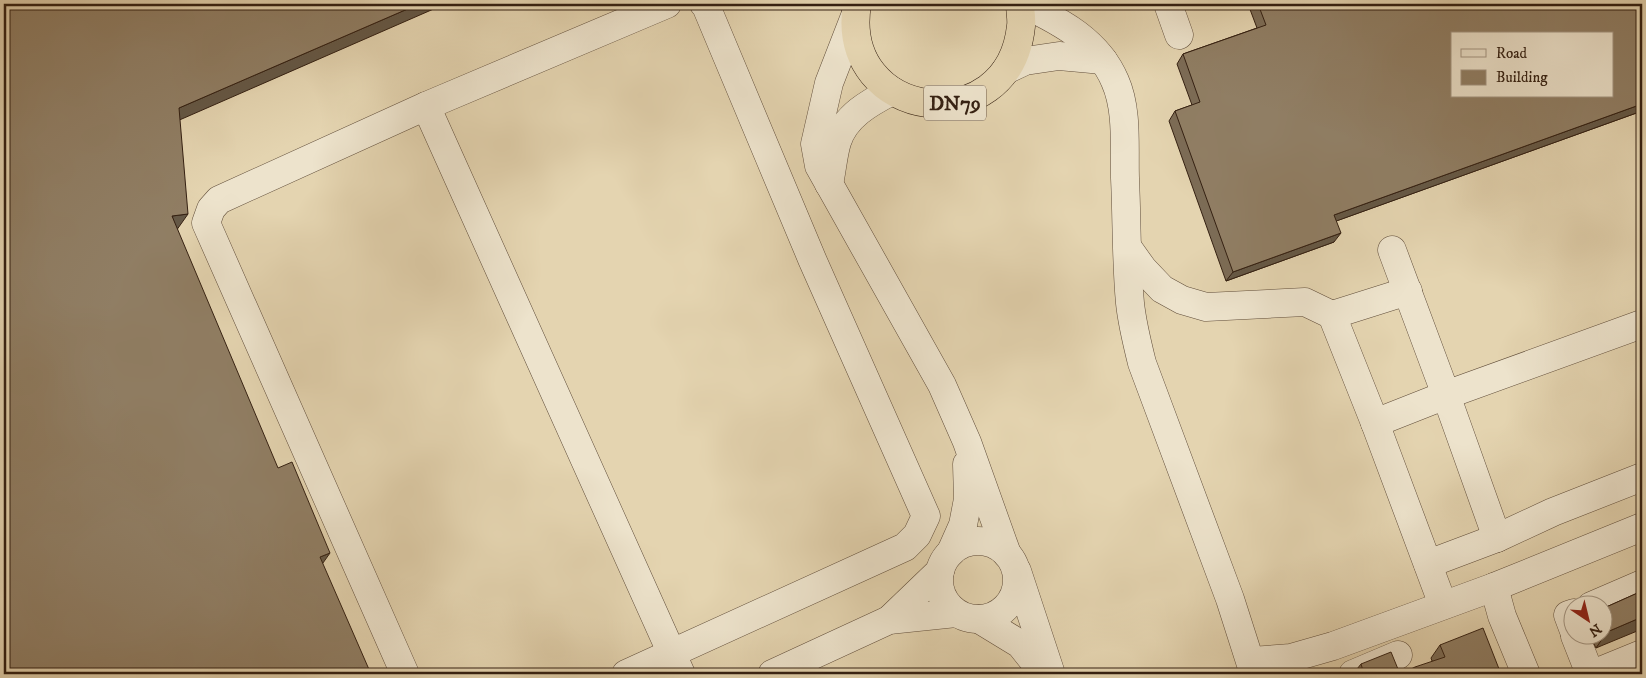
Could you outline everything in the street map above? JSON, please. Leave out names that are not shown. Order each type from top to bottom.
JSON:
[{"type":"highway","name":"DN79","points":[[856,10],[856,36],[862,55],[872,72],[892,91],[913,101],[936,105],[958,103],[979,94],[997,81],[1006,70],[1017,49],[1022,25],[1020,4]]},
{"type":"lane","points":[[405,674],[206,223],[211,209],[219,200],[426,106],[668,4]]},
{"type":"lane","points":[[626,674],[676,664],[906,547],[917,535],[926,516],[812,259],[704,4]]},
{"type":"lane","points":[[1024,4],[1084,38],[1103,60],[1115,81],[1123,112],[1130,304],[1142,363],[1230,599],[1253,668],[1333,646],[1494,587],[1642,528]]},
{"type":"lane","points":[[1168,4],[1179,35]]},
{"type":"lane","points":[[856,10],[829,83],[815,144],[819,166],[942,385],[967,442],[1051,674]]},
{"type":"lane","points":[[1006,70],[1025,61],[1059,56],[1103,60]]},
{"type":"lane","points":[[830,184],[837,141],[851,117],[866,104],[892,91]]},
{"type":"lane","points":[[426,106],[676,664]]},
{"type":"lane","points":[[1128,248],[1143,269],[1162,289],[1182,300],[1206,307],[1305,302],[1332,315],[1375,423],[1443,605]]},
{"type":"lane","points":[[1392,250],[1497,538]]},
{"type":"lane","points":[[1332,315],[1408,291]]},
{"type":"lane","points":[[1375,423],[1446,395],[1642,324]]},
{"type":"lane","points":[[967,442],[968,499],[964,525],[946,561],[939,583],[942,594],[947,604],[1020,644],[1044,674]]},
{"type":"lane","points":[[1428,564],[1497,538],[1553,512],[1642,477]]},
{"type":"lane","points":[[772,674],[889,620],[965,544],[980,541],[995,545],[1011,561],[1017,582],[1014,596],[1005,608],[993,616],[889,620]]},
{"type":"lane","points":[[1614,596],[1642,584]]},
{"type":"lane","points":[[1494,587],[1502,616],[1526,674]]},
{"type":"lane","points":[[1579,646],[1592,674],[1642,654]]},
{"type":"lane","points":[[1353,674],[1398,655]]},
{"type":"building","points":[[4,4],[419,4],[179,108],[188,214],[172,216],[278,468],[292,462],[330,553],[320,557],[371,674],[4,674]]},
{"type":"building","points":[[1258,4],[1642,4],[1642,104],[1334,215],[1341,233],[1233,272],[1175,111],[1200,102],[1183,54],[1266,25]]},
{"type":"building","points":[[1642,591],[1642,617],[1614,629],[1614,604]]},
{"type":"building","points":[[1483,628],[1501,674],[1401,674],[1445,657],[1440,645]]},
{"type":"building","points":[[1391,652],[1400,674],[1364,674],[1361,664]]}]
